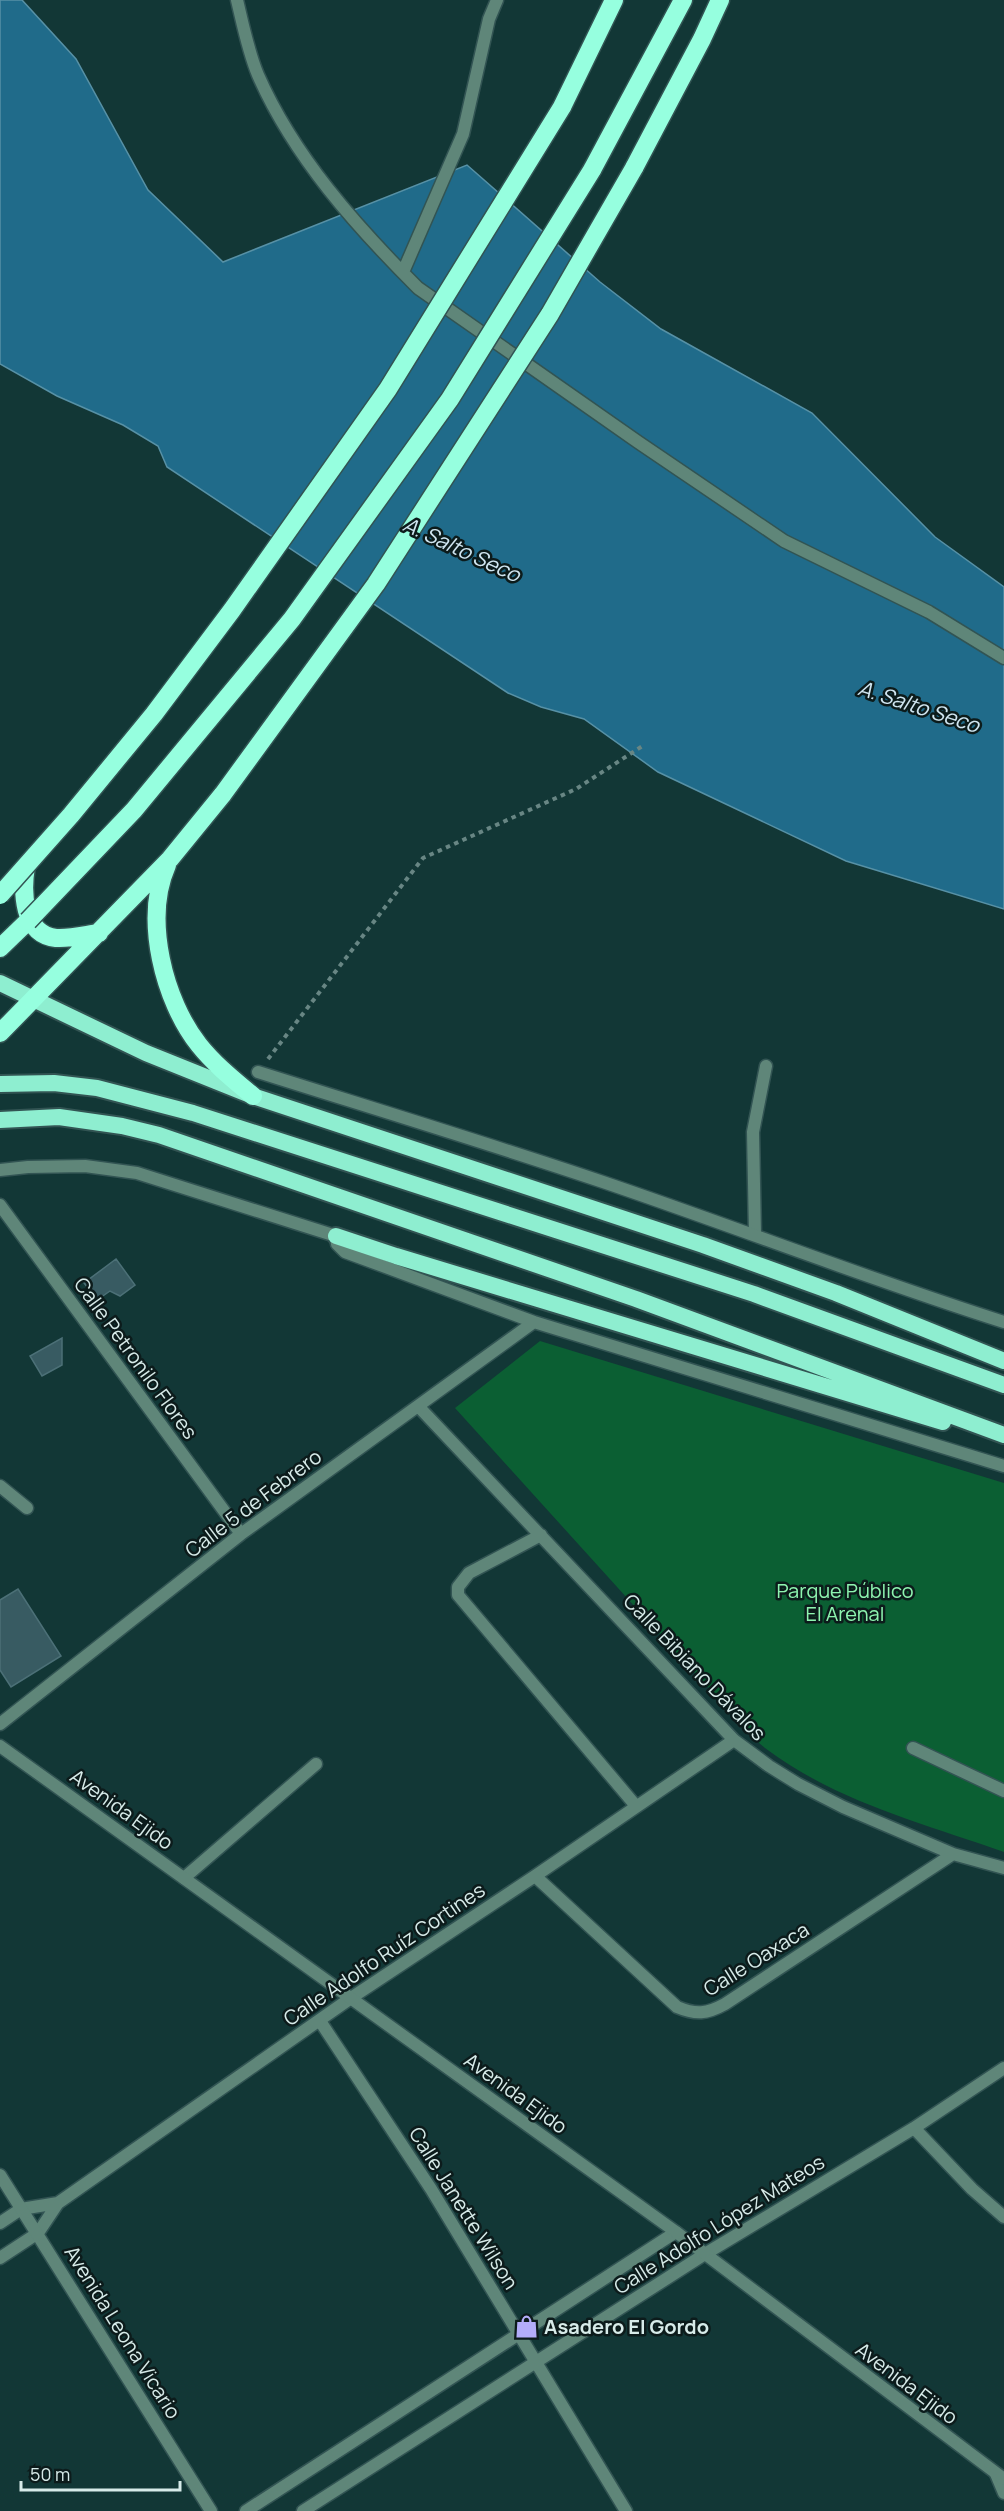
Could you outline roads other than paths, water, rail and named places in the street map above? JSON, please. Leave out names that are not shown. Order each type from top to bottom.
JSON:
[{"type":"highway","points":[[0,895],[154,714],[232,610],[388,389],[562,107],[614,0]]},
{"type":"highway","points":[[0,948],[134,810],[292,619],[450,399],[592,170],[683,0]]},
{"type":"highway","points":[[0,1033],[170,859],[223,794],[376,584],[549,314],[634,168],[720,0]]},
{"type":"highway","points":[[170,859],[162,879],[157,915],[167,984],[187,1027],[198,1044],[213,1061],[253,1096]]},
{"type":"highway","points":[[26,867],[23,887],[24,906],[37,928],[53,938],[99,933]]},
{"type":"highway","points":[[0,983],[146,1053],[253,1096],[703,1245],[836,1293],[1004,1361]]},
{"type":"highway","points":[[0,1084],[65,1084],[97,1088],[193,1113],[754,1294],[1004,1385]]},
{"type":"highway","points":[[0,1120],[59,1118],[122,1126],[159,1135],[636,1299],[1004,1435]]},
{"type":"highway","points":[[336,1236],[1004,1441]]},
{"type":"street","points":[[237,0],[245,36],[258,75],[288,131],[325,185],[418,288],[784,542],[929,612],[1004,658]]},
{"type":"street","points":[[403,272],[463,134],[489,19],[497,0]]},
{"type":"street","points":[[755,1235],[753,1132],[766,1065]]},
{"type":"street","points":[[258,1072],[600,1181],[755,1235],[881,1283],[1004,1323]]},
{"type":"street","points":[[0,1170],[84,1166],[136,1173],[336,1236],[336,1244],[345,1252],[534,1322],[1004,1466]]},
{"type":"street","name":"Calle Petronilo Flores","points":[[0,1205],[241,1534]]},
{"type":"street","name":"Calle 5 de Febrero","points":[[0,1724],[241,1534],[534,1322]]},
{"type":"street","name":"Calle Bibiano Dávalos","points":[[418,1406],[734,1740],[798,1784],[843,1807],[953,1854],[1004,1868]]},
{"type":"street","points":[[0,1486],[27,1508]]},
{"type":"street","points":[[541,1535],[469,1573],[458,1587],[458,1595],[462,1603],[636,1806]]},
{"type":"street","name":"Calle Adolfo Ruíz Cortines","points":[[0,2258],[38,2233],[58,2204],[351,1998],[734,1740]]},
{"type":"street","name":"Avenida Ejido","points":[[0,1746],[676,2232],[1000,2477]]},
{"type":"street","points":[[913,1748],[1004,1791]]},
{"type":"street","points":[[184,1878],[316,1764]]},
{"type":"street","name":"Calle Oaxaca","points":[[535,1876],[677,2007],[700,2014],[712,2012],[725,2004],[953,1854]]},
{"type":"street","name":"Calle Janette Wilson","points":[[320,2021],[431,2189],[626,2511]]},
{"type":"street","name":"Calle Adolfo López Mateos","points":[[303,2511],[705,2254],[914,2128],[1004,2068]]},
{"type":"street","points":[[914,2128],[972,2189],[1004,2217]]},
{"type":"street","name":"Avenida Leona Vicario","points":[[0,2175],[211,2511]]},
{"type":"street","name":"Calle Adolfo Ruíz Cortines","points":[[0,2223],[21,2209],[58,2204]]},
{"type":"street","name":"Calle Adolfo López Mateos","points":[[246,2511],[676,2232]]},
{"type":"street","points":[[1000,2477],[1004,2493]]},
{"type":"water","name":"A. Salto Seco","points":[[0,0],[22,0],[76,59],[148,190],[223,262],[467,165],[600,282],[661,329],[812,413],[935,537],[1004,587],[1004,909],[846,861],[658,772],[584,719],[541,707],[508,693],[167,467],[158,446],[123,425],[57,396],[0,364]]},
{"type":"place","name":"Asadero El Gordo","points":[[526,2326]]},
{"type":"park label","name":"Parque Público El Arenal","points":[[845,1602]]}]
